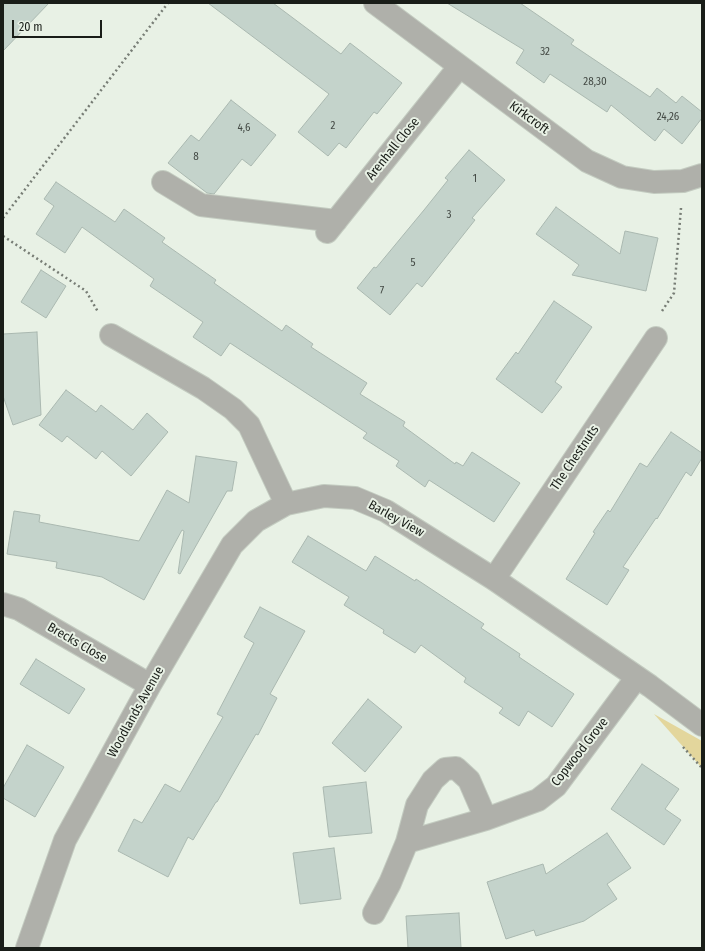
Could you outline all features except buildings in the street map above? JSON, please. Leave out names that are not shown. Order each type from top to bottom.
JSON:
[{"type":"street","name":"Kirkcroft","points":[[375,3],[587,161],[622,177],[654,182],[692,178]]},
{"type":"street","name":"Arenhall Close","points":[[163,182],[201,205],[331,227],[459,67]]},
{"type":"street","points":[[110,335],[204,388],[233,410],[249,425],[286,504]]},
{"type":"street","name":"The Chestnuts","points":[[494,579],[656,338]]},
{"type":"street","name":"Barley View","points":[[286,504],[324,496],[355,498],[386,511],[494,579],[637,677],[702,725]]},
{"type":"street","name":"Woodlands Avenue","points":[[27,948],[65,840],[150,685],[232,545],[256,521],[286,504]]},
{"type":"street","name":"Brecks Close","points":[[3,604],[19,609],[150,685]]},
{"type":"street","name":"Copwood Grove","points":[[407,842],[486,819],[538,800],[556,786],[637,677]]},
{"type":"street","points":[[374,913],[390,883],[407,842],[417,805],[433,780],[445,769],[456,768],[469,780],[486,819]]},
{"type":"path","points":[[3,218],[168,3]]},
{"type":"path","points":[[656,338],[655,322],[674,293],[692,178]]},
{"type":"path","points":[[3,236],[86,292],[110,335]]},
{"type":"shaded area","points":[[654,714],[702,741],[702,768]]}]
